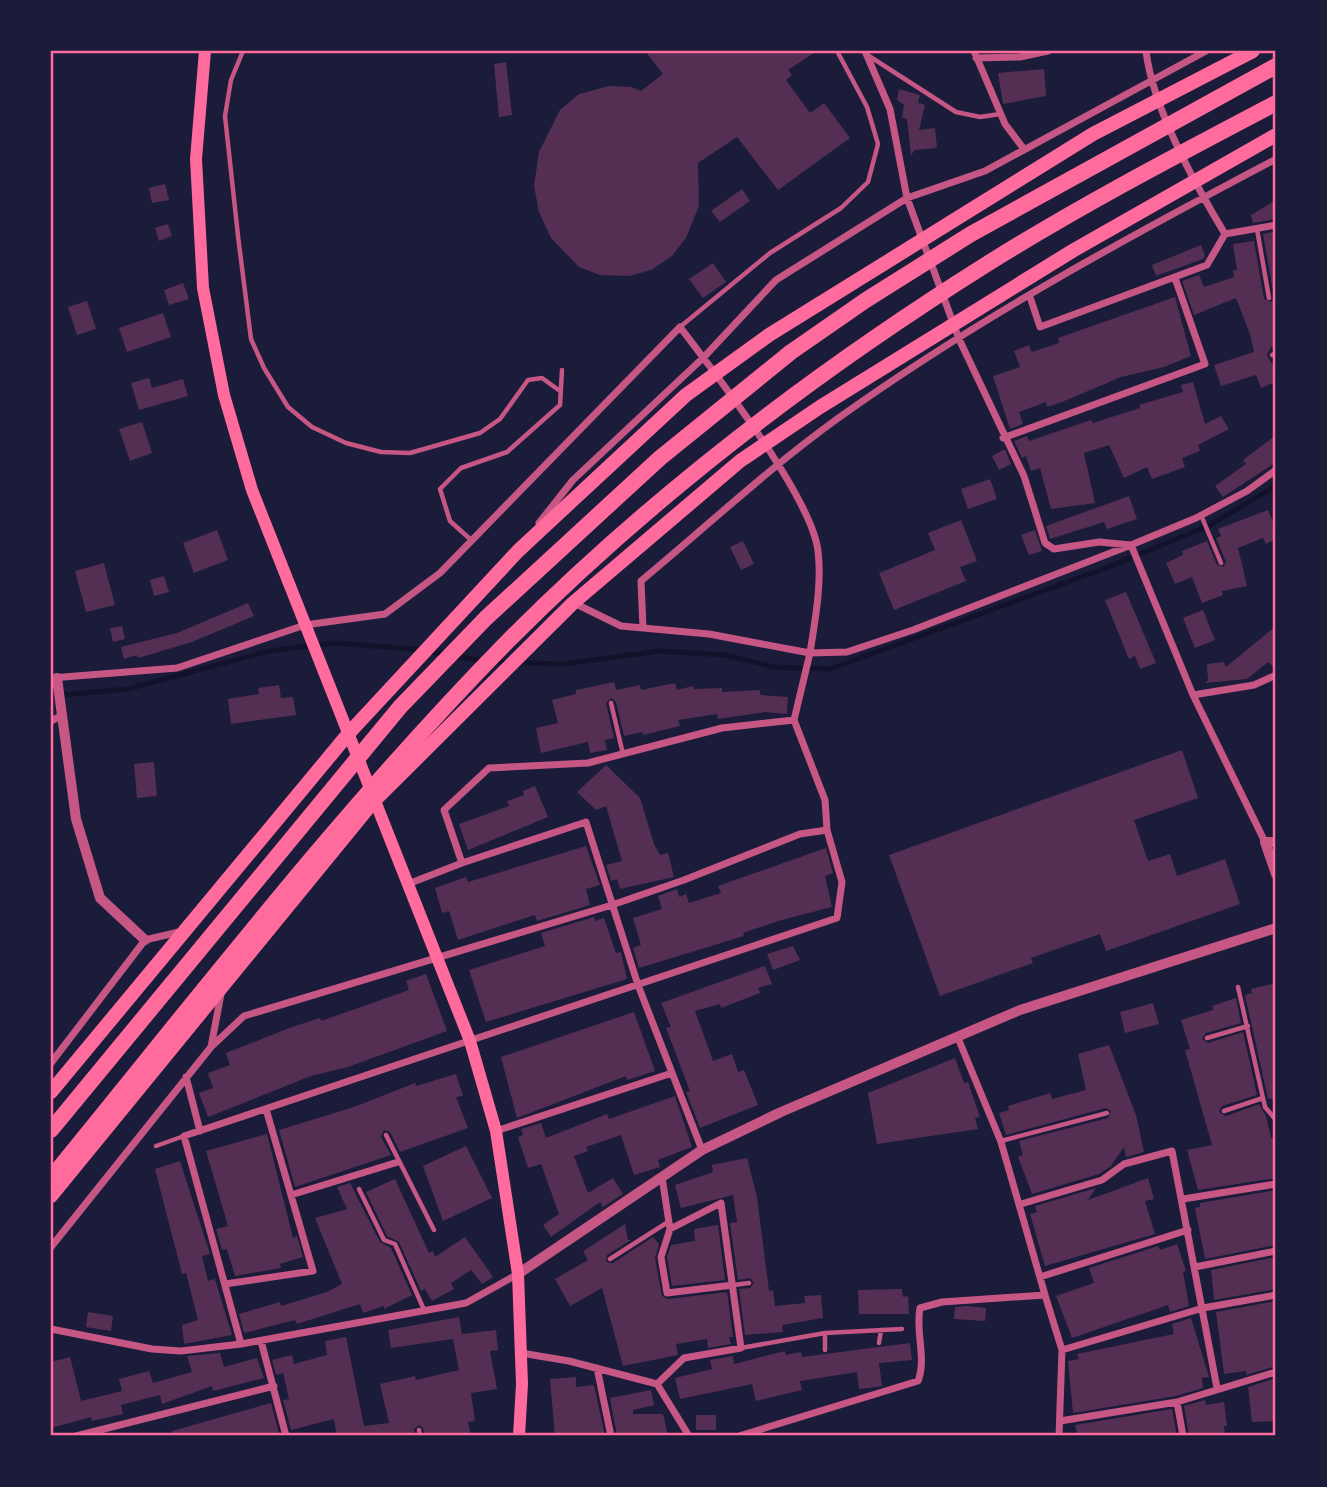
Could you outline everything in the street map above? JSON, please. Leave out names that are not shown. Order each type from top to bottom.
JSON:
[{"type":"highway","points":[[51,1092],[349,733],[517,551],[686,395],[769,335],[1093,134],[1253,51]]},
{"type":"highway","points":[[51,1130],[400,707],[495,609],[660,458],[791,352],[866,300],[995,221],[1276,66]]},
{"type":"highway","points":[[51,1178],[347,818],[426,727],[509,640],[591,563],[746,433],[887,329],[989,262],[1135,178],[1276,103]]},
{"type":"highway","points":[[51,1196],[373,802],[573,603],[740,461],[820,407],[1074,250],[1276,135]]},
{"type":"main road","points":[[205,51],[196,159],[203,288],[224,395],[252,490],[349,733],[373,802],[470,1041],[496,1131],[518,1274],[521,1353],[519,1436]]},
{"type":"street","points":[[1024,149],[1000,114],[975,54],[1020,57],[1048,51]]},
{"type":"street","points":[[1146,51],[1149,80],[1203,198],[1225,234]]},
{"type":"street","points":[[517,551],[573,481],[703,358],[776,280],[907,198],[985,170],[1206,51]]},
{"type":"street","points":[[867,53],[890,109],[907,198],[959,339],[1003,438],[1024,476],[1045,543],[1054,549],[1099,541],[1131,545]]},
{"type":"street","points":[[643,628],[641,581],[836,419],[959,339],[1030,297],[1276,159]]},
{"type":"street","points":[[1225,234],[1276,225]]},
{"type":"street","points":[[1030,297],[1040,327],[1207,265],[1225,234]]},
{"type":"street","points":[[1003,438],[1205,364],[1175,278]]},
{"type":"street","points":[[145,940],[100,898],[76,819],[63,715],[54,678],[177,668],[305,625],[385,614],[440,573],[470,539],[680,327],[778,467],[812,521],[818,551],[817,602],[810,653],[793,720],[825,800],[827,830],[842,882],[837,918],[184,1136],[242,1344]]},
{"type":"street","points":[[573,603],[621,626],[709,634],[810,653],[847,652],[913,630],[1203,519],[1276,470]]},
{"type":"street","points":[[1131,545],[1194,695],[1271,842],[1276,874]]},
{"type":"street","points":[[1194,695],[1254,685],[1276,675]]},
{"type":"street","points":[[51,721],[63,715]]},
{"type":"street","points":[[462,863],[444,810],[489,768],[588,763],[722,728],[793,720]]},
{"type":"street","points":[[408,884],[586,822],[638,985],[702,1150]]},
{"type":"street","points":[[51,1247],[211,1047],[244,1016],[612,905],[800,834],[827,830]]},
{"type":"street","points":[[51,1329],[152,1349],[181,1351],[261,1341],[466,1303],[518,1274],[702,1150],[781,1112],[1020,1010],[1276,928]]},
{"type":"street","points":[[51,1063],[145,940],[184,931]]},
{"type":"street","points":[[211,1047],[223,983]]},
{"type":"street","points":[[958,1038],[1000,1142],[1021,1204],[1062,1350],[1059,1436]]},
{"type":"street","points":[[51,1048],[62,1049]]},
{"type":"street","points":[[496,1131],[672,1073]]},
{"type":"street","points":[[186,1077],[200,1131]]},
{"type":"street","points":[[225,1284],[313,1271],[267,1109]]},
{"type":"street","points":[[1021,1204],[1102,1180],[1124,1164],[1172,1151],[1217,1388]]},
{"type":"street","points":[[291,1195],[398,1162]]},
{"type":"street","points":[[662,1177],[669,1225],[662,1257],[667,1293],[733,1285]]},
{"type":"street","points":[[1183,1199],[1276,1184]]},
{"type":"street","points":[[657,1384],[684,1358],[741,1348],[721,1203],[669,1225]]},
{"type":"street","points":[[1040,1277],[1188,1230]]},
{"type":"street","points":[[1195,1267],[1276,1251]]},
{"type":"street","points":[[738,1436],[918,1381],[922,1369],[917,1325],[920,1308],[942,1302],[1045,1295]]},
{"type":"street","points":[[1062,1350],[1203,1308],[1276,1295]]},
{"type":"street","points":[[261,1341],[286,1436]]},
{"type":"street","points":[[521,1353],[597,1368],[657,1384],[689,1436]]},
{"type":"street","points":[[597,1368],[611,1436]]},
{"type":"street","points":[[1060,1421],[1177,1402],[1276,1372]]},
{"type":"street","points":[[76,1436],[274,1386]]},
{"type":"street","points":[[1177,1402],[1183,1436]]},
{"type":"lane","points":[[243,51],[231,80],[226,116],[239,249],[251,339],[264,368],[288,407],[312,427],[346,443],[381,452],[410,453],[480,433],[500,419],[528,380],[542,378],[561,391]]},
{"type":"lane","points":[[680,327],[770,253],[841,208],[868,182],[878,144],[867,107],[837,51]]},
{"type":"lane","points":[[867,53],[956,112],[980,117],[1000,114]]},
{"type":"lane","points":[[1256,229],[1269,298]]},
{"type":"lane","points":[[470,539],[450,521],[440,489],[461,468],[507,452],[560,405],[562,370]]},
{"type":"lane","points":[[1203,519],[1221,563]]},
{"type":"lane","points":[[611,703],[623,754]]},
{"type":"lane","points":[[1238,987],[1265,1107],[1276,1120]]},
{"type":"lane","points":[[1207,1038],[1248,1026]]},
{"type":"lane","points":[[1224,1111],[1263,1098]]},
{"type":"lane","points":[[1000,1142],[1107,1113]]},
{"type":"lane","points":[[386,1135],[434,1230]]},
{"type":"lane","points":[[156,1146],[184,1136]]},
{"type":"lane","points":[[359,1189],[384,1240],[395,1244],[425,1312]]},
{"type":"lane","points":[[610,1259],[669,1225]]},
{"type":"lane","points":[[733,1285],[749,1283]]},
{"type":"lane","points":[[879,1343],[881,1329]]},
{"type":"lane","points":[[741,1348],[825,1333],[902,1329]]},
{"type":"lane","points":[[825,1333],[825,1350]]},
{"type":"lane","points":[[419,1430],[420,1436]]},
{"type":"building","points":[[645,51],[817,51],[788,70],[792,75],[786,80],[810,113],[824,103],[850,138],[778,190],[737,137],[698,163],[699,206],[686,238],[672,256],[651,270],[629,276],[600,275],[579,267],[551,238],[539,212],[534,186],[539,152],[560,110],[579,94],[609,86],[631,87],[641,91],[663,74]]},
{"type":"building","points":[[506,62],[512,115],[499,117],[494,64]]},
{"type":"building","points":[[1044,69],[1046,96],[1003,104],[998,73]]},
{"type":"building","points":[[899,89],[920,95],[918,103],[925,105],[919,130],[935,128],[937,148],[914,150],[911,156],[907,119],[902,118],[904,105],[897,100]]},
{"type":"building","points":[[165,184],[169,200],[152,203],[149,188]]},
{"type":"building","points":[[742,189],[750,201],[720,222],[711,211]]},
{"type":"building","points":[[1276,200],[1276,219],[1253,223],[1251,215]]},
{"type":"building","points":[[168,224],[172,236],[159,241],[155,228]]},
{"type":"building","points":[[1276,231],[1276,345],[1271,347],[1267,355],[1276,371],[1276,382],[1261,388],[1256,375],[1221,386],[1214,365],[1254,352],[1250,334],[1236,298],[1194,315],[1182,281],[1199,275],[1204,287],[1234,277],[1233,270],[1237,270],[1233,244],[1254,241],[1264,299],[1271,302],[1274,297],[1263,234]]},
{"type":"building","points":[[1201,245],[1205,256],[1203,259],[1156,276],[1152,265]]},
{"type":"building","points":[[713,263],[726,282],[703,298],[689,279]]},
{"type":"building","points":[[183,283],[189,299],[169,305],[164,290]]},
{"type":"building","points":[[1175,297],[1191,356],[1164,367],[1121,377],[1047,407],[1046,402],[1019,412],[1023,424],[1010,429],[993,376],[1020,367],[1014,351],[1029,345],[1032,352],[1059,343],[1058,338]]},
{"type":"building","points":[[87,301],[96,329],[77,335],[68,307]]},
{"type":"building","points":[[163,313],[171,337],[127,352],[119,328]]},
{"type":"building","points":[[149,378],[152,388],[183,379],[188,396],[139,410],[131,383]]},
{"type":"building","points":[[1193,382],[1205,424],[1221,416],[1229,429],[1198,445],[1200,451],[1182,458],[1185,467],[1152,479],[1147,467],[1124,478],[1109,445],[1084,453],[1095,503],[1051,509],[1040,468],[1031,471],[1026,456],[1022,458],[1014,441],[1027,436],[1029,441],[1091,420],[1093,423],[1140,408],[1139,405],[1183,392],[1181,385]]},
{"type":"building","points":[[142,422],[152,453],[130,461],[119,429]]},
{"type":"building","points":[[1276,435],[1276,462],[1223,497],[1215,486],[1246,464],[1243,460]]},
{"type":"building","points":[[1005,449],[1011,464],[999,470],[992,456]]},
{"type":"building","points":[[990,479],[997,499],[968,509],[961,489]]},
{"type":"building","points":[[1129,496],[1137,519],[1107,529],[1104,522],[1050,539],[1046,526]]},
{"type":"building","points":[[1268,510],[1276,529],[1276,539],[1266,544],[1263,538],[1238,548],[1247,586],[1222,591],[1223,595],[1202,603],[1192,577],[1175,584],[1166,563],[1183,555],[1182,551],[1207,541],[1217,565],[1223,567],[1226,562],[1216,538],[1221,536],[1218,529]]},
{"type":"building","points":[[961,520],[977,561],[960,567],[966,581],[894,610],[879,573],[935,550],[928,533]]},
{"type":"building","points":[[217,530],[228,560],[194,573],[183,543]]},
{"type":"building","points":[[1035,530],[1042,551],[1029,555],[1021,535]]},
{"type":"building","points":[[743,541],[754,564],[741,570],[730,547]]},
{"type":"building","points":[[104,563],[115,605],[86,612],[75,571]]},
{"type":"building","points":[[164,576],[169,592],[154,596],[150,580]]},
{"type":"building","points":[[1126,592],[1156,663],[1140,669],[1135,656],[1129,659],[1105,600]]},
{"type":"building","points":[[248,603],[254,616],[192,642],[138,658],[137,655],[124,659],[121,647],[177,633]]},
{"type":"building","points":[[1203,610],[1215,640],[1195,648],[1183,618]]},
{"type":"building","points":[[122,626],[125,639],[113,642],[110,628]]},
{"type":"building","points":[[1276,626],[1276,669],[1268,662],[1247,679],[1205,683],[1208,680],[1207,664],[1224,662],[1226,667]]},
{"type":"building","points":[[614,682],[616,690],[640,685],[641,690],[675,683],[677,690],[693,686],[694,689],[722,688],[722,692],[760,690],[760,695],[788,697],[787,714],[765,712],[718,719],[717,714],[678,720],[680,726],[643,735],[643,732],[624,736],[616,702],[611,698],[606,703],[614,738],[605,740],[607,750],[590,753],[588,742],[541,753],[536,728],[558,723],[552,700],[576,694],[576,690]]},
{"type":"building","points":[[279,685],[281,698],[293,697],[296,715],[231,724],[228,699],[259,694],[258,688]]},
{"type":"building","points":[[1182,750],[1198,798],[1134,820],[1148,861],[1170,854],[1177,876],[1225,859],[1240,904],[1106,951],[1100,934],[1031,958],[1033,963],[940,996],[889,855]]},
{"type":"building","points":[[154,762],[157,796],[137,798],[134,764]]},
{"type":"building","points":[[606,765],[640,798],[654,844],[660,855],[668,853],[674,877],[620,889],[617,879],[611,881],[606,865],[622,861],[606,806],[596,810],[577,792]]},
{"type":"building","points":[[535,786],[548,817],[468,850],[459,824],[509,806],[507,801],[524,795],[523,791]]},
{"type":"building","points":[[586,846],[600,885],[586,889],[590,905],[537,921],[535,915],[458,940],[449,911],[442,913],[435,888],[466,877],[468,882]]},
{"type":"building","points":[[826,848],[833,873],[825,876],[832,907],[778,921],[743,933],[744,936],[639,968],[633,948],[641,945],[633,918],[662,909],[658,896],[677,889],[679,897],[686,894],[689,903],[721,893],[718,886]]},
{"type":"building","points":[[594,917],[595,921],[604,918],[616,953],[621,952],[627,979],[486,1022],[469,970],[545,946],[541,933]]},
{"type":"building","points":[[793,946],[800,960],[773,970],[767,954]]},
{"type":"building","points":[[765,966],[772,984],[758,988],[760,993],[721,1008],[720,1004],[695,1011],[713,1061],[732,1054],[738,1072],[744,1070],[758,1105],[700,1128],[686,1092],[690,1091],[666,1028],[671,1027],[661,1003]]},
{"type":"building","points":[[426,974],[447,1031],[348,1067],[311,1076],[208,1117],[199,1093],[213,1088],[208,1073],[230,1065],[226,1053],[292,1027],[320,1018],[321,1021],[409,990],[406,981]]},
{"type":"building","points":[[1276,983],[1276,1098],[1268,1099],[1245,995],[1252,993],[1251,989]]},
{"type":"building","points":[[1236,998],[1241,1023],[1206,1033],[1202,1039],[1208,1043],[1243,1032],[1257,1095],[1222,1106],[1219,1112],[1226,1116],[1259,1104],[1266,1116],[1271,1138],[1275,1137],[1276,1178],[1198,1190],[1187,1150],[1212,1145],[1185,1050],[1190,1049],[1181,1020],[1213,1010],[1212,1006]]},
{"type":"building","points":[[1153,1003],[1159,1024],[1125,1033],[1120,1012]]},
{"type":"building","points":[[634,1012],[655,1071],[627,1080],[626,1076],[517,1118],[501,1057]]},
{"type":"building","points":[[1109,1045],[1136,1115],[1144,1152],[1126,1157],[1124,1147],[1111,1166],[1099,1174],[1032,1194],[1018,1157],[1023,1155],[1019,1141],[1108,1118],[1111,1111],[1106,1108],[1006,1135],[999,1113],[1009,1110],[1008,1106],[1050,1093],[1052,1099],[1086,1090],[1078,1054]]},
{"type":"building","points":[[955,1058],[964,1083],[968,1082],[980,1117],[975,1118],[978,1129],[877,1144],[868,1093]]},
{"type":"building","points":[[456,1074],[463,1096],[456,1097],[468,1128],[400,1152],[390,1132],[384,1130],[381,1137],[391,1155],[295,1187],[279,1130],[354,1107],[415,1083],[416,1086]]},
{"type":"building","points":[[675,1096],[692,1147],[658,1160],[660,1167],[634,1175],[621,1135],[586,1147],[588,1151],[574,1156],[588,1193],[613,1178],[623,1194],[603,1207],[600,1202],[551,1237],[543,1225],[559,1214],[541,1164],[528,1168],[518,1137],[523,1135],[521,1129],[541,1123],[546,1138],[607,1114],[609,1119]]},
{"type":"building","points":[[267,1134],[293,1238],[297,1236],[303,1257],[280,1264],[281,1268],[235,1276],[227,1249],[222,1250],[216,1229],[228,1226],[206,1151]]},
{"type":"building","points":[[466,1146],[492,1198],[443,1221],[423,1166]]},
{"type":"building","points":[[747,1158],[757,1197],[769,1291],[773,1290],[775,1306],[805,1303],[804,1296],[821,1295],[823,1318],[782,1325],[783,1332],[745,1335],[739,1289],[750,1288],[754,1283],[750,1278],[738,1280],[730,1223],[737,1222],[733,1195],[681,1208],[675,1185],[713,1172],[712,1165]]},
{"type":"building","points":[[180,1161],[210,1254],[202,1256],[208,1281],[215,1279],[232,1335],[184,1344],[182,1325],[198,1320],[186,1273],[182,1274],[155,1169]]},
{"type":"building","points":[[1148,1178],[1154,1199],[1145,1201],[1155,1234],[1045,1266],[1030,1214],[1037,1212],[1035,1206],[1096,1188],[1088,1200]]},
{"type":"building","points":[[395,1179],[429,1253],[433,1251],[435,1257],[465,1237],[493,1277],[482,1284],[471,1270],[451,1283],[454,1289],[432,1301],[425,1289],[421,1291],[399,1242],[387,1236],[366,1192]]},
{"type":"building","points":[[350,1183],[380,1242],[391,1248],[412,1295],[384,1309],[384,1306],[363,1313],[360,1304],[297,1324],[295,1320],[244,1333],[239,1314],[280,1302],[281,1306],[327,1292],[342,1284],[315,1218],[347,1209],[337,1187]]},
{"type":"building","points":[[1276,1190],[1276,1245],[1205,1259],[1195,1208],[1200,1207],[1200,1203]]},
{"type":"building","points":[[625,1224],[628,1240],[631,1240],[607,1255],[606,1262],[613,1263],[653,1237],[659,1244],[655,1258],[662,1296],[668,1299],[727,1292],[733,1337],[729,1337],[731,1344],[708,1348],[707,1339],[676,1344],[678,1355],[623,1366],[602,1288],[570,1306],[555,1279],[588,1260],[583,1251]]},
{"type":"building","points":[[718,1225],[725,1280],[672,1286],[667,1257],[671,1245],[695,1241],[694,1229]]},
{"type":"building","points":[[1177,1244],[1186,1271],[1183,1272],[1189,1306],[1170,1312],[1168,1305],[1072,1338],[1056,1296],[1094,1283],[1089,1268],[1158,1246],[1160,1250]]},
{"type":"building","points":[[1276,1257],[1276,1289],[1214,1300],[1211,1270]]},
{"type":"building","points":[[902,1289],[903,1297],[908,1296],[909,1314],[859,1314],[858,1290]]},
{"type":"building","points":[[1276,1301],[1276,1366],[1246,1375],[1246,1371],[1224,1374],[1216,1312]]},
{"type":"building","points":[[955,1307],[986,1308],[985,1321],[954,1319]]},
{"type":"building","points":[[88,1312],[113,1316],[111,1331],[86,1327]]},
{"type":"building","points":[[459,1317],[462,1334],[496,1330],[498,1350],[490,1351],[497,1389],[471,1393],[475,1421],[468,1422],[471,1436],[425,1436],[419,1425],[414,1429],[415,1436],[337,1436],[334,1419],[291,1430],[283,1400],[289,1399],[283,1373],[276,1375],[272,1360],[292,1355],[294,1364],[327,1355],[325,1341],[346,1337],[364,1426],[389,1423],[380,1384],[415,1376],[416,1380],[459,1370],[453,1339],[391,1348],[388,1330]]},
{"type":"building","points":[[1191,1318],[1209,1377],[1202,1378],[1203,1388],[1176,1396],[1073,1413],[1068,1361],[1079,1359],[1077,1354],[1174,1334],[1172,1324]]},
{"type":"building","points":[[910,1343],[912,1360],[879,1363],[882,1386],[877,1387],[859,1389],[857,1372],[800,1381],[802,1390],[756,1401],[752,1384],[680,1399],[675,1378],[712,1369],[710,1360],[733,1356],[734,1364],[785,1351],[786,1355],[801,1352],[802,1357]]},
{"type":"building","points":[[220,1353],[224,1367],[257,1358],[264,1378],[213,1391],[212,1386],[162,1404],[160,1395],[121,1405],[123,1414],[92,1421],[91,1417],[51,1428],[51,1362],[70,1357],[81,1401],[122,1391],[119,1379],[149,1371],[153,1383],[192,1372],[187,1356]]},
{"type":"building","points":[[576,1377],[576,1387],[594,1385],[605,1436],[555,1436],[550,1379]]},
{"type":"building","points":[[1276,1378],[1276,1421],[1252,1422],[1248,1387]]},
{"type":"building","points":[[651,1390],[654,1405],[633,1410],[633,1414],[663,1414],[668,1436],[617,1436],[610,1398]]},
{"type":"building","points":[[1205,1400],[1206,1405],[1224,1402],[1227,1426],[1224,1426],[1225,1436],[1189,1436],[1184,1406]]},
{"type":"building","points":[[271,1403],[279,1433],[277,1436],[173,1436],[172,1431]]},
{"type":"building","points":[[1172,1409],[1177,1436],[1078,1436],[1075,1425]]},
{"type":"building","points":[[696,1415],[716,1415],[716,1430],[696,1430]]},
{"type":"waterway","points":[[495,662],[564,664],[659,651],[725,655],[774,667],[830,669],[1106,568],[1208,526],[1276,486]]},
{"type":"waterway","points":[[51,696],[128,689],[269,651],[334,643],[412,649],[485,661]]}]
